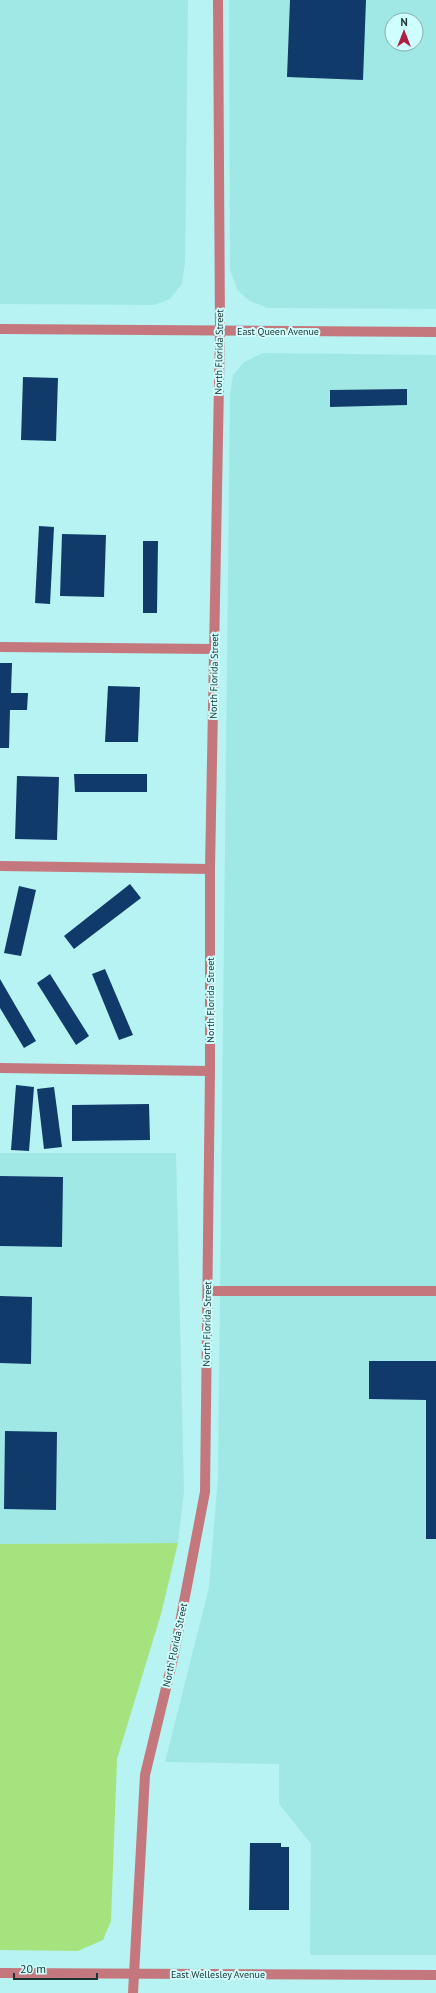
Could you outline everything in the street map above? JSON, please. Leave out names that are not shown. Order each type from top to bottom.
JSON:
[{"type":"street","name":"North Florida Street","points":[[133,1993],[145,1775],[173,1660],[205,1492],[210,1071],[210,869],[220,330],[218,0]]},
{"type":"street","name":"East Queen Avenue","points":[[0,329],[436,332]]},
{"type":"street","points":[[0,647],[214,649]]},
{"type":"street","points":[[0,866],[210,869]]},
{"type":"street","points":[[0,1068],[210,1071]]},
{"type":"street","points":[[208,1290],[436,1291]]},
{"type":"street","name":"East Wellesley Avenue","points":[[0,1973],[436,1975]]},
{"type":"shaded area","points":[[0,0],[188,0],[185,263],[182,284],[170,299],[154,305],[0,304]]},
{"type":"shaded area","points":[[229,0],[436,0],[436,309],[268,308],[250,301],[238,291],[230,270]]},
{"type":"shaded area","points":[[263,353],[436,355],[436,1955],[310,1955],[311,1844],[279,1804],[279,1764],[165,1762],[209,1587],[218,1477],[230,395],[233,375],[244,362]]},
{"type":"shaded area","points":[[0,1153],[176,1153],[184,1491],[178,1543],[0,1544]]},
{"type":"green space","points":[[178,1543],[161,1614],[117,1759],[111,1921],[103,1940],[78,1951],[0,1950],[0,1544]]},
{"type":"building","points":[[290,0],[366,0],[363,80],[287,77]]},
{"type":"building","points":[[23,377],[58,378],[56,441],[21,440]]},
{"type":"building","points":[[407,389],[407,405],[330,407],[330,390]]},
{"type":"building","points":[[39,526],[54,527],[50,604],[35,603]]},
{"type":"building","points":[[62,534],[106,535],[104,597],[60,596]]},
{"type":"building","points":[[143,541],[158,541],[157,613],[143,613]]},
{"type":"building","points":[[0,663],[12,663],[11,693],[28,693],[27,710],[10,710],[9,748],[0,748]]},
{"type":"building","points":[[108,686],[140,687],[138,742],[105,742]]},
{"type":"building","points":[[74,774],[147,774],[147,792],[75,792]]},
{"type":"building","points":[[17,776],[59,777],[57,840],[15,839]]},
{"type":"building","points":[[130,884],[141,898],[74,949],[64,936]]},
{"type":"building","points":[[19,886],[36,890],[21,956],[4,953]]},
{"type":"building","points":[[105,969],[133,1035],[119,1040],[92,974]]},
{"type":"building","points":[[50,974],[89,1036],[76,1045],[37,983]]},
{"type":"building","points":[[0,979],[36,1041],[24,1048],[0,1008]]},
{"type":"building","points":[[16,1085],[34,1087],[29,1151],[11,1150]]},
{"type":"building","points":[[54,1087],[62,1147],[44,1149],[37,1089]]},
{"type":"building","points":[[149,1104],[150,1140],[72,1141],[72,1105]]},
{"type":"building","points":[[0,1176],[63,1177],[62,1247],[0,1246]]},
{"type":"building","points":[[0,1296],[32,1297],[31,1364],[0,1363]]},
{"type":"building","points":[[369,1361],[436,1361],[436,1539],[426,1539],[426,1400],[369,1399]]},
{"type":"building","points":[[5,1431],[57,1432],[56,1510],[4,1509]]},
{"type":"building","points":[[250,1843],[281,1843],[281,1847],[289,1847],[289,1910],[249,1910]]}]
